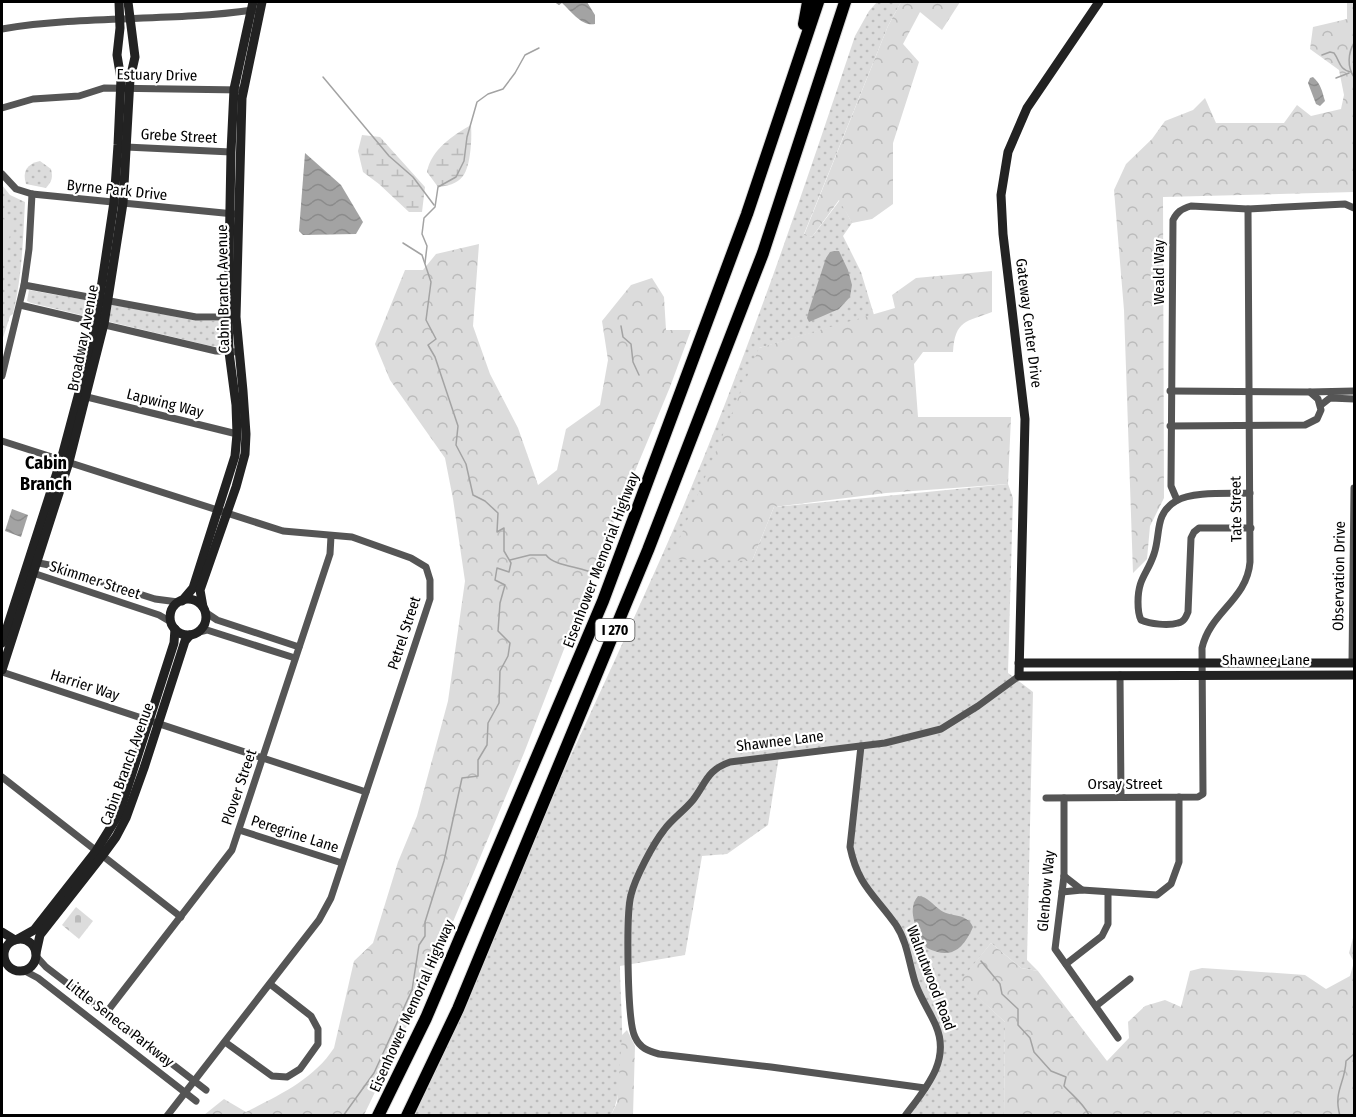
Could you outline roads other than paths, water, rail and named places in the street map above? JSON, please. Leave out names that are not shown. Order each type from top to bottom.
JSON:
[{"type":"highway","points":[[798,65],[808,2]]},
{"type":"highway","name":"Eisenhower Memorial Highway","points":[[378,1116],[426,1018],[603,601],[747,214],[818,2]]},
{"type":"highway","name":"I 270","points":[[407,1116],[458,1009],[648,550],[763,253],[845,2]]},
{"type":"highway","points":[[821,76],[850,2]]},
{"type":"street","name":"Broadway Avenue","points":[[118,203],[125,88],[135,57],[134,43],[119,2]]},
{"type":"street","name":"Broadway Avenue","points":[[2,643],[32,562],[87,397],[126,147],[125,88],[117,55],[128,2]]},
{"type":"street","name":"Gateway Center Drive","points":[[1019,676],[1025,419],[1003,234],[1001,195],[1005,161],[1027,108],[1099,2]]},
{"type":"street","points":[[2,29],[60,21],[198,16],[262,5]]},
{"type":"street","name":"Cabin Branch Avenue","points":[[204,610],[200,590],[235,456],[237,434],[232,317],[238,89],[262,5]]},
{"type":"street","name":"Cabin Branch Avenue","points":[[233,214],[231,153],[251,6]]},
{"type":"street","name":"Estuary Drive","points":[[2,108],[33,99],[79,96],[104,88],[238,89]]},
{"type":"street","name":"Grebe Street","points":[[126,147],[231,153]]},
{"type":"street","name":"Byrne Park Drive","points":[[2,174],[16,189],[32,194],[233,214]]},
{"type":"street","points":[[2,376],[4,352],[20,305],[24,285],[29,249],[32,194]]},
{"type":"street","name":"Weald Way","points":[[1177,500],[1171,486],[1170,426],[1173,220],[1183,208],[1191,206],[1248,209],[1345,204],[1354,208]]},
{"type":"street","name":"Tate Street","points":[[1203,794],[1202,648],[1205,635],[1211,625],[1237,597],[1249,573],[1251,528],[1248,209]]},
{"type":"street","points":[[24,285],[196,317],[232,317]]},
{"type":"street","points":[[20,305],[216,351],[234,352]]},
{"type":"street","name":"Broadway Avenue","points":[[65,461],[100,323]]},
{"type":"street","name":"Cabin Branch Avenue","points":[[180,602],[193,588],[245,454],[243,391],[234,352]]},
{"type":"street","points":[[1170,391],[1354,391]]},
{"type":"street","points":[[1170,426],[1305,425],[1317,419],[1321,410],[1318,399],[1310,392]]},
{"type":"street","name":"Lapwing Way","points":[[87,397],[237,434]]},
{"type":"street","points":[[1321,405],[1330,398],[1354,399]]},
{"type":"street","name":"Petrel Street","points":[[2,441],[283,531],[352,537],[411,558],[426,567],[430,580],[430,599],[332,898],[319,920],[167,1116]]},
{"type":"street","name":"Observation Drive","points":[[1353,663],[1354,488]]},
{"type":"street","points":[[1250,493],[1188,496],[1177,500],[1167,508],[1161,516],[1154,555],[1140,580],[1138,615],[1141,620],[1148,623],[1178,624],[1185,620],[1188,612],[1191,538],[1194,532],[1199,528],[1251,528]]},
{"type":"street","name":"Plover Street","points":[[106,1013],[232,850],[330,554],[330,536]]},
{"type":"street","name":"Broadway Avenue","points":[[2,671],[33,573],[32,562]]},
{"type":"street","name":"Skimmer Street","points":[[32,562],[155,599],[180,602]]},
{"type":"street","name":"Skimmer Street","points":[[33,573],[159,615],[173,626]]},
{"type":"street","points":[[295,658],[207,630],[180,633],[173,626],[171,611],[180,602],[195,601],[217,620],[299,647]]},
{"type":"street","points":[[194,633],[205,623],[204,610]]},
{"type":"street","name":"Cabin Branch Avenue","points":[[17,939],[34,930],[116,837],[126,818],[155,721],[174,643],[173,626]]},
{"type":"street","name":"Cabin Branch Avenue","points":[[155,721],[185,641],[194,633]]},
{"type":"street","name":"Shawnee Lane","points":[[1020,663],[1353,663]]},
{"type":"street","name":"Harrier Way","points":[[2,671],[366,792]]},
{"type":"street","points":[[1120,675],[1121,797]]},
{"type":"street","name":"Shawnee Lane","points":[[925,1088],[659,1054],[646,1051],[639,1044],[631,1027],[629,969],[631,895],[650,853],[664,830],[693,800],[710,773],[730,762],[885,743],[941,729],[1019,676],[1354,675]]},
{"type":"street","name":"Walnutwood Road","points":[[861,746],[850,847],[853,862],[866,888],[904,938],[916,986],[942,1043],[940,1063],[905,1116]]},
{"type":"street","points":[[2,777],[181,917]]},
{"type":"street","name":"Orsay Street","points":[[1046,798],[1198,797],[1203,794]]},
{"type":"street","points":[[1062,892],[1082,890],[1157,895],[1171,884],[1179,862],[1179,797]]},
{"type":"street","name":"Glenbow Way","points":[[1064,798],[1064,876],[1055,949],[1118,1038]]},
{"type":"street","name":"Peregrine Lane","points":[[239,830],[342,863]]},
{"type":"street","name":"Cabin Branch Avenue","points":[[36,955],[40,935],[99,854]]},
{"type":"street","points":[[1064,876],[1082,890]]},
{"type":"street","points":[[1066,964],[1102,936],[1108,924],[1108,893]]},
{"type":"street","points":[[2,932],[28,941],[36,955],[32,965],[23,970],[11,968],[3,956],[8,945],[17,939]]},
{"type":"street","name":"Little Seneca Parkway","points":[[36,955],[46,967],[206,1090]]},
{"type":"street","name":"Little Seneca Parkway","points":[[23,970],[38,978],[196,1101]]},
{"type":"street","points":[[1096,1006],[1130,980]]},
{"type":"street","points":[[225,1042],[272,1076],[287,1077],[300,1069],[318,1044],[318,1029],[311,1016],[270,984]]},
{"type":"water","points":[[554,2],[587,2],[595,15],[595,24],[581,21],[562,3],[559,5]]},
{"type":"water","points":[[1313,77],[1320,85],[1325,101],[1320,106],[1316,104],[1308,83]]},
{"type":"water","points":[[305,153],[341,185],[363,222],[356,234],[303,235],[299,231]]},
{"type":"water","points":[[839,251],[848,270],[852,285],[850,297],[839,309],[809,322],[807,318],[809,310],[826,258],[830,252]]},
{"type":"water","points":[[12,509],[28,515],[21,537],[5,531]]},
{"type":"water","points":[[918,896],[927,899],[943,912],[962,917],[970,922],[973,927],[965,941],[956,950],[943,953],[927,948],[913,915],[914,902]]},
{"type":"waterway","points":[[1354,43],[1349,60],[1354,77]]},
{"type":"waterway","points":[[425,263],[427,246],[422,234],[424,218],[435,207],[438,187],[456,177],[464,161],[467,137],[477,102],[488,94],[503,89],[525,55],[539,48]]},
{"type":"waterway","points":[[1322,55],[1334,53],[1342,67],[1351,72]]},
{"type":"waterway","points":[[1336,78],[1349,73]]},
{"type":"waterway","points":[[323,77],[389,156],[413,177],[434,205]]},
{"type":"waterway","points":[[343,1116],[374,1073],[412,990],[419,945],[425,936],[425,922],[444,861],[462,778],[478,776],[478,760],[487,745],[488,723],[499,703],[500,671],[508,656],[510,643],[498,631],[500,603],[505,585],[495,580],[497,568],[509,572],[511,563],[504,551],[504,528],[497,532],[498,513],[485,501],[473,495],[466,464],[456,445],[458,426],[435,357],[428,345],[436,339],[426,320],[431,282],[422,255],[403,243]]},
{"type":"waterway","points":[[621,326],[623,337],[631,344],[633,362],[639,375]]},
{"type":"waterway","points":[[510,560],[530,555],[546,555],[556,562],[598,575]]},
{"type":"waterway","points":[[981,961],[1000,984],[1002,994],[1018,1009],[1018,1025],[1030,1038],[1034,1052],[1051,1071],[1066,1077],[1064,1086],[1087,1111],[1089,1115],[1085,1116]]},
{"type":"waterway","points":[[1340,1116],[1338,1100],[1346,1061],[1354,1054]]},
{"type":"district","name":"Cabin Branch","points":[[46,473]]}]
